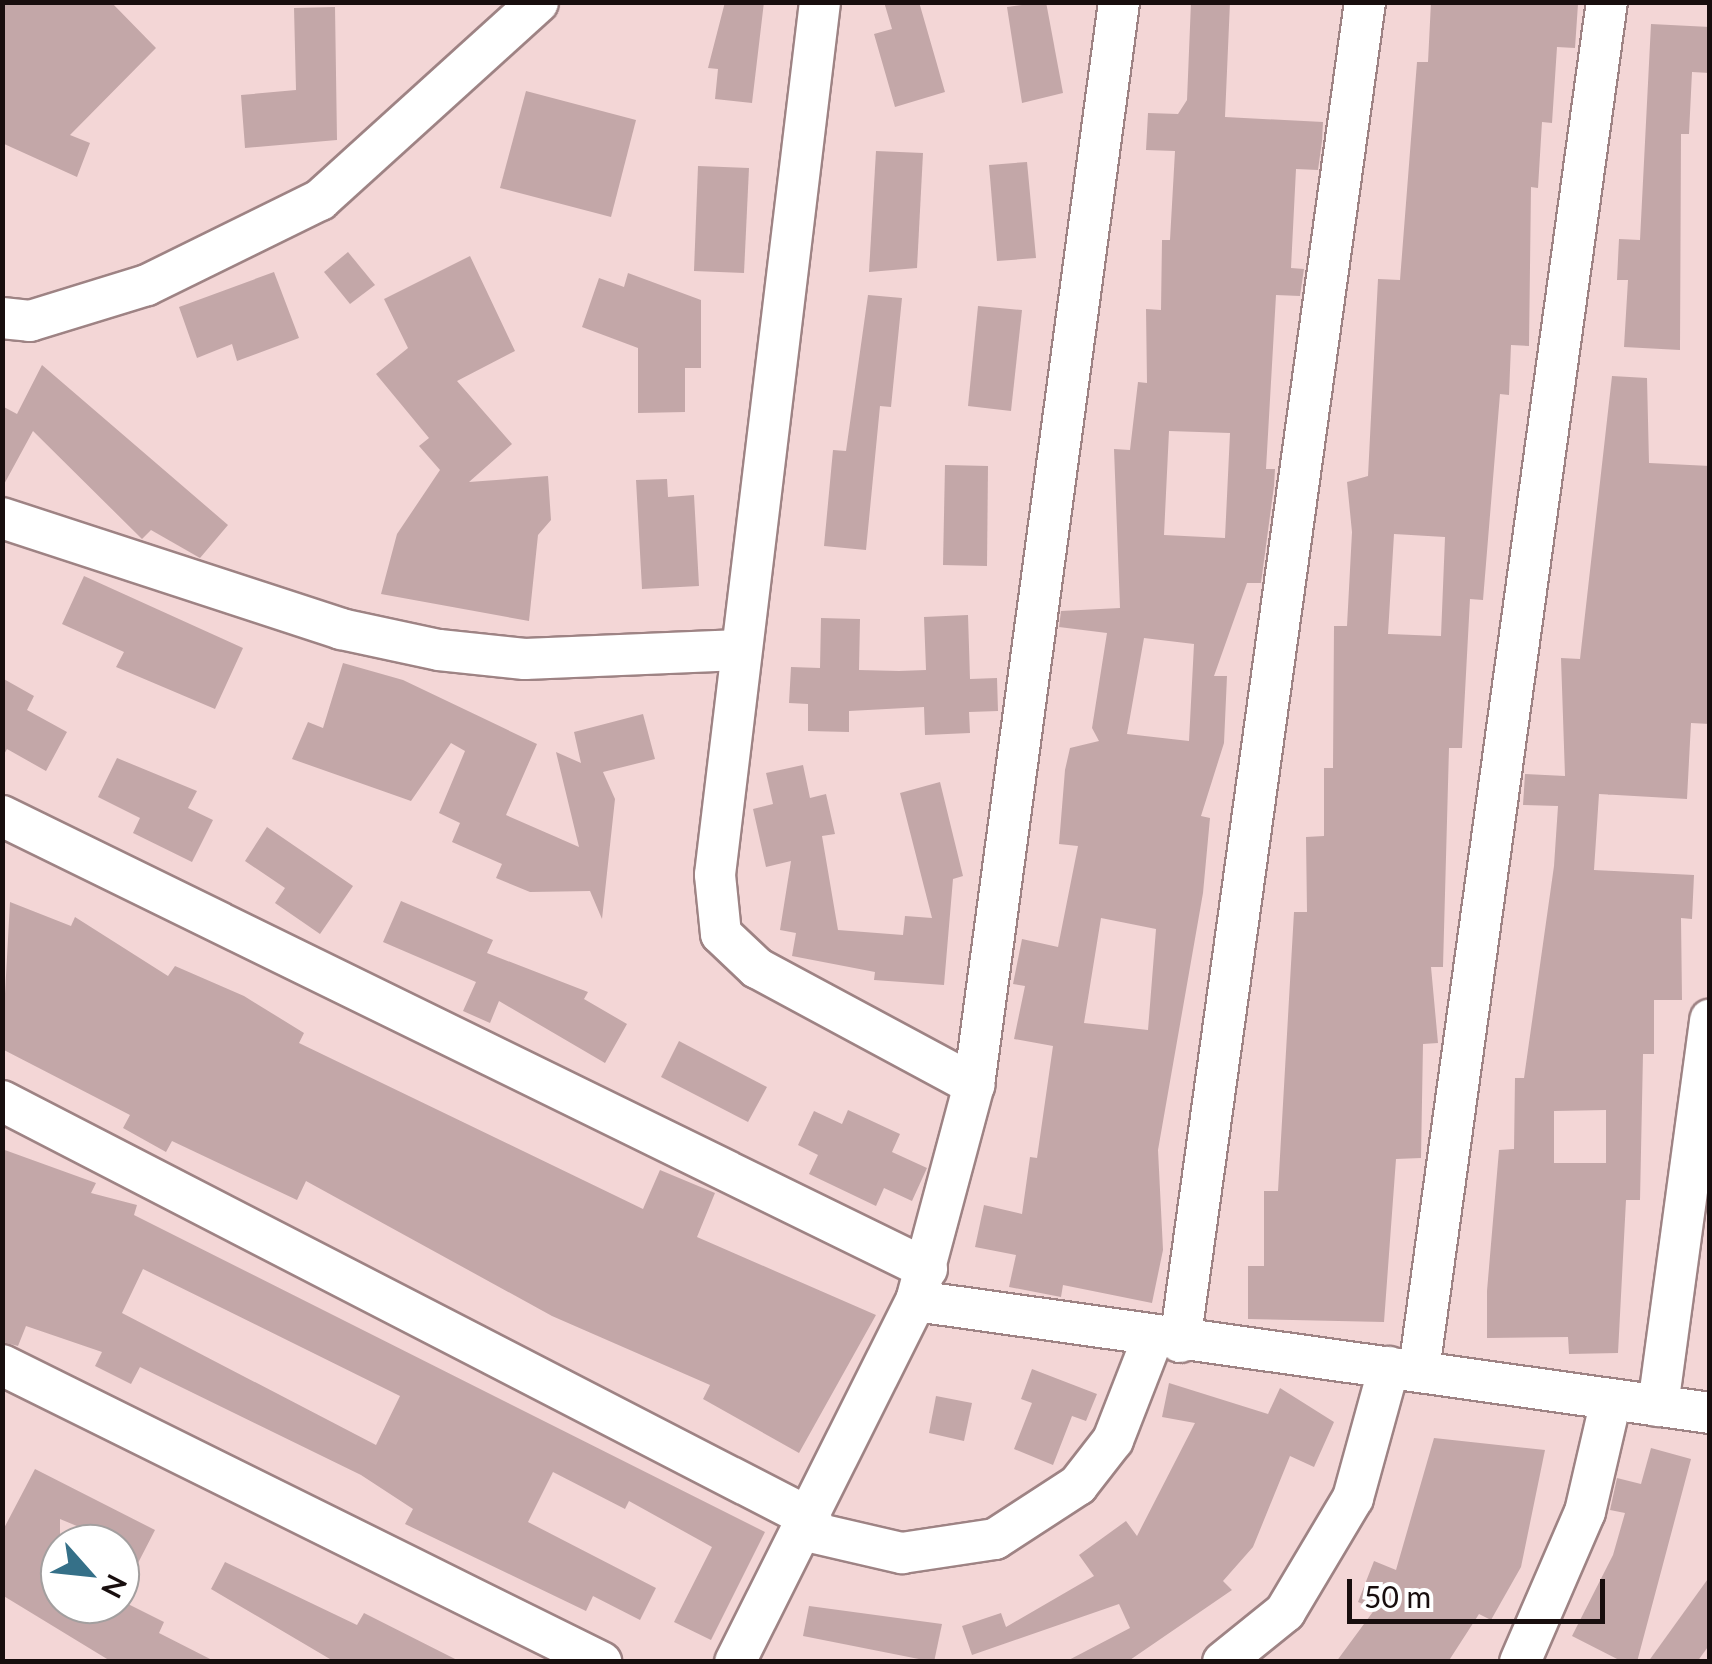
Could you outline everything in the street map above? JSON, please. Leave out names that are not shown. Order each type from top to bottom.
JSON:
[{"type":"street","points":[[2,318],[30,321],[146,286],[320,200],[538,2]]},
{"type":"street","points":[[820,2],[715,875],[721,934],[757,968],[974,1085]]},
{"type":"street","points":[[736,1662],[921,1285],[974,1085],[1119,2]]},
{"type":"street","points":[[2,1100],[807,1524],[902,1553],[995,1540],[1078,1485],[1112,1440],[1166,1341],[1365,2]]},
{"type":"street","points":[[1223,1662],[1285,1612],[1354,1498],[1404,1368],[1607,2]]},
{"type":"street","points":[[2,518],[322,623],[439,650],[526,659],[740,650]]},
{"type":"street","points":[[2,816],[921,1285],[1166,1341],[1404,1368],[1710,1413]]},
{"type":"street","points":[[1658,1406],[1710,1019]]},
{"type":"street","points":[[2,1365],[600,1662]]},
{"type":"street","points":[[1520,1662],[1585,1512],[1611,1400]]},
{"type":"building","points":[[2,2],[111,2],[156,48],[70,135],[90,143],[77,177],[2,143]]},
{"type":"building","points":[[725,2],[764,2],[752,103],[715,99],[718,69],[708,68]]},
{"type":"building","points":[[884,2],[919,2],[945,92],[895,107],[874,34],[892,29]]},
{"type":"building","points":[[1046,2],[1063,93],[1022,103],[1007,7]]},
{"type":"building","points":[[1191,2],[1230,2],[1225,117],[1323,122],[1322,141],[1318,170],[1296,169],[1291,268],[1304,269],[1300,296],[1276,295],[1266,469],[1275,469],[1261,583],[1247,583],[1214,676],[1227,676],[1224,743],[1201,816],[1210,818],[1203,893],[1158,1150],[1163,1250],[1152,1303],[1063,1285],[1061,1297],[1009,1287],[1016,1255],[975,1247],[984,1205],[1022,1214],[1030,1157],[1037,1158],[1053,1046],[1014,1039],[1025,986],[1013,984],[1022,939],[1058,947],[1078,846],[1059,844],[1065,770],[1070,748],[1099,741],[1092,728],[1107,633],[1059,627],[1061,611],[1120,608],[1114,449],[1130,450],[1138,382],[1147,383],[1146,309],[1161,310],[1162,240],[1170,240],[1175,151],[1146,150],[1148,113],[1178,114],[1187,100]],"holes":[[[1169,431],[1230,433],[1225,538],[1164,535]],[[1144,638],[1194,644],[1189,741],[1127,734]],[[1101,918],[1156,929],[1148,1030],[1084,1023]]]},
{"type":"building","points":[[1431,2],[1578,4],[1575,48],[1557,47],[1552,123],[1542,122],[1538,188],[1531,187],[1529,346],[1511,345],[1509,395],[1500,394],[1483,600],[1470,599],[1462,748],[1449,748],[1443,967],[1431,967],[1438,1043],[1423,1044],[1421,1158],[1396,1159],[1384,1322],[1248,1319],[1248,1266],[1264,1266],[1264,1191],[1278,1191],[1294,912],[1307,912],[1306,837],[1324,836],[1324,768],[1333,768],[1334,626],[1347,626],[1352,532],[1347,482],[1368,476],[1378,279],[1400,280],[1417,62],[1428,62]],"holes":[[[1394,534],[1445,537],[1441,636],[1388,634]]]},
{"type":"building","points":[[335,7],[337,140],[245,148],[241,95],[296,90],[294,8]]},
{"type":"building","points":[[1651,24],[1710,27],[1710,73],[1692,72],[1689,134],[1681,134],[1680,350],[1624,347],[1628,280],[1617,280],[1619,239],[1640,240]]},
{"type":"building","points":[[526,91],[636,120],[611,217],[500,188]]},
{"type":"building","points":[[876,151],[923,153],[917,268],[869,272]]},
{"type":"building","points":[[1027,162],[1036,258],[997,261],[989,165]]},
{"type":"building","points":[[698,166],[749,168],[744,273],[694,271]]},
{"type":"building","points":[[348,252],[375,285],[350,304],[324,272]]},
{"type":"building","points":[[470,256],[515,351],[457,381],[512,444],[469,482],[548,476],[551,520],[538,535],[529,621],[381,594],[397,534],[440,470],[419,446],[429,438],[376,374],[408,348],[384,299]]},
{"type":"building","points":[[274,272],[299,338],[237,361],[232,344],[197,358],[179,307]]},
{"type":"building","points":[[628,273],[701,300],[701,368],[685,368],[685,412],[638,413],[638,348],[582,327],[599,278],[624,287]]},
{"type":"building","points":[[868,295],[902,298],[891,407],[880,406],[866,550],[824,546],[833,450],[846,451]]},
{"type":"building","points":[[978,306],[1022,310],[1011,411],[968,406]]},
{"type":"building","points":[[42,365],[228,525],[200,558],[151,530],[142,539],[33,431],[2,488],[2,406],[17,414]]},
{"type":"building","points":[[1612,376],[1647,378],[1649,463],[1710,466],[1710,724],[1691,723],[1687,799],[1599,794],[1594,870],[1694,875],[1692,919],[1681,918],[1682,1000],[1654,1000],[1654,1054],[1643,1054],[1640,1200],[1626,1200],[1618,1353],[1569,1354],[1568,1337],[1487,1338],[1487,1291],[1499,1150],[1514,1149],[1515,1078],[1524,1078],[1554,866],[1558,806],[1523,805],[1525,774],[1565,776],[1561,658],[1580,659]],"holes":[[[1606,1110],[1606,1163],[1554,1163],[1554,1111]]]},
{"type":"building","points":[[945,465],[988,466],[987,566],[943,565]]},
{"type":"building","points":[[667,479],[668,497],[694,495],[699,586],[642,589],[636,480]]},
{"type":"building","points":[[84,576],[243,648],[215,709],[116,667],[124,652],[62,624]]},
{"type":"building","points":[[968,615],[970,679],[997,678],[998,711],[969,712],[970,733],[925,735],[924,707],[849,711],[849,732],[808,731],[808,704],[789,703],[791,667],[820,668],[821,618],[860,619],[859,670],[899,671],[926,670],[924,617]]},
{"type":"building","points":[[343,663],[403,680],[537,744],[506,815],[579,847],[556,752],[581,763],[574,732],[643,714],[655,759],[603,772],[615,799],[602,919],[590,891],[530,892],[496,878],[502,864],[452,842],[460,823],[439,813],[465,751],[451,743],[411,801],[292,759],[308,722],[323,728]]},
{"type":"building","points":[[2,678],[34,696],[27,710],[67,732],[46,771],[7,749],[2,758]]},
{"type":"building","points":[[117,758],[197,791],[188,808],[213,820],[192,862],[133,833],[140,818],[98,797]]},
{"type":"building","points":[[803,765],[810,798],[826,794],[835,834],[822,836],[838,930],[903,935],[905,916],[932,918],[900,793],[940,782],[963,876],[953,879],[944,985],[874,980],[875,972],[792,956],[796,933],[780,930],[791,861],[766,867],[753,809],[773,804],[766,773]]},
{"type":"building","points":[[267,827],[353,886],[320,934],[275,903],[285,888],[245,861]]},
{"type":"building","points":[[401,901],[493,940],[487,953],[588,992],[584,999],[627,1024],[605,1063],[499,1001],[490,1023],[463,1011],[476,982],[383,942]]},
{"type":"building","points":[[10,902],[71,926],[75,917],[168,976],[175,966],[244,996],[304,1033],[299,1043],[643,1209],[660,1170],[715,1193],[697,1237],[876,1315],[799,1453],[703,1399],[710,1385],[552,1316],[306,1181],[297,1200],[172,1141],[166,1152],[123,1128],[130,1115],[2,1049]]},
{"type":"building","points":[[679,1041],[767,1087],[748,1122],[661,1077]]},
{"type":"building","points":[[848,1110],[900,1134],[892,1152],[927,1168],[912,1201],[884,1188],[876,1206],[809,1174],[818,1155],[798,1145],[814,1111],[842,1124]]},
{"type":"building","points":[[2,1149],[96,1183],[91,1193],[137,1205],[134,1215],[765,1532],[711,1640],[674,1622],[712,1547],[629,1501],[625,1509],[553,1472],[528,1522],[656,1588],[640,1620],[593,1596],[586,1611],[405,1524],[413,1509],[361,1475],[140,1367],[131,1384],[95,1366],[102,1352],[26,1326],[18,1346],[2,1342]],"holes":[[[143,1269],[400,1396],[376,1445],[122,1313]]]},
{"type":"building","points":[[1032,1369],[1097,1394],[1086,1421],[1072,1416],[1053,1465],[1014,1449],[1032,1403],[1021,1399]]},
{"type":"building","points":[[1169,1383],[1268,1414],[1280,1388],[1334,1422],[1314,1467],[1290,1456],[1253,1547],[1223,1581],[1232,1590],[1127,1662],[1065,1662],[1130,1628],[1119,1604],[972,1655],[962,1626],[1001,1613],[1006,1627],[1094,1576],[1079,1555],[1126,1521],[1137,1536],[1195,1423],[1162,1417]]},
{"type":"building","points":[[936,1396],[972,1403],[964,1441],[929,1433]]},
{"type":"building","points":[[1434,1438],[1545,1450],[1521,1567],[1491,1620],[1479,1614],[1448,1662],[1336,1662],[1375,1609],[1358,1602],[1374,1561],[1396,1570]]},
{"type":"building","points":[[1651,1448],[1691,1459],[1637,1662],[1623,1662],[1572,1636],[1613,1555],[1625,1513],[1610,1510],[1617,1478],[1641,1484]]},
{"type":"building","points":[[35,1469],[155,1530],[140,1559],[140,1524],[72,1524],[60,1519],[60,1524],[40,1524],[40,1618],[2,1595],[2,1532]]},
{"type":"building","points":[[225,1562],[357,1625],[364,1613],[461,1662],[335,1662],[211,1589]]},
{"type":"building","points":[[1710,1576],[1710,1644],[1697,1662],[1648,1662]]},
{"type":"building","points":[[809,1606],[942,1624],[934,1662],[803,1636]]},
{"type":"building","points":[[140,1610],[164,1622],[159,1633],[216,1662],[112,1662],[50,1624],[140,1624]]}]
